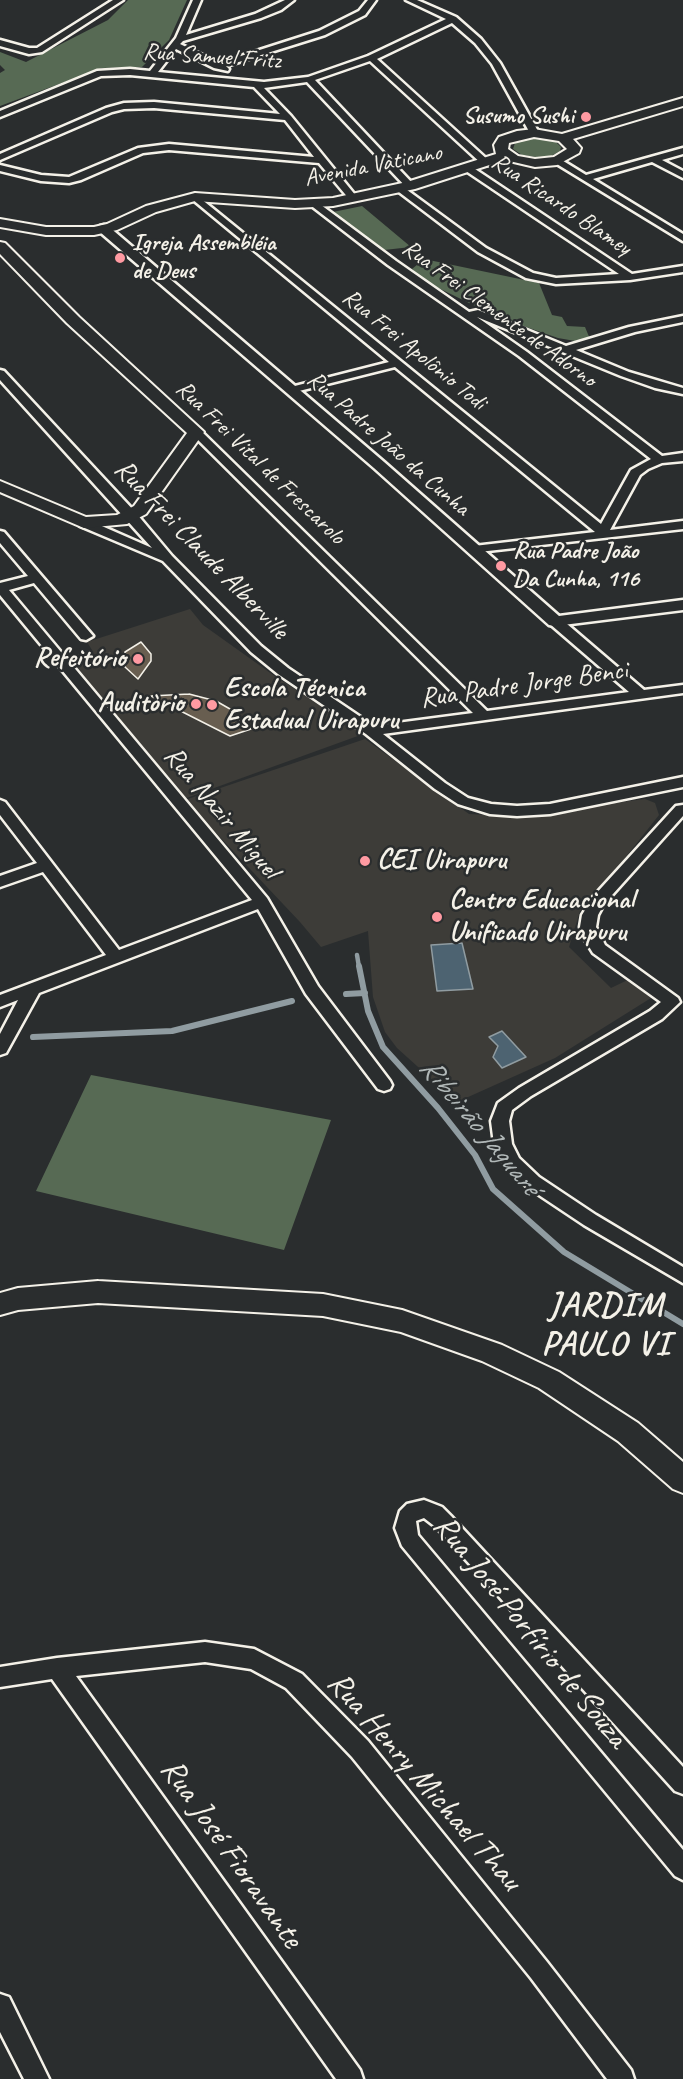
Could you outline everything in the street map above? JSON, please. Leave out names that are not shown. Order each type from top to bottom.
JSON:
[{"type":"main road","points":[[563,138],[683,102]]},
{"type":"main road","points":[[534,133],[563,138],[571,143],[574,148],[573,153],[557,161],[535,163],[506,156],[501,150],[504,140],[522,134],[534,133]]},
{"type":"main road","name":"Avenida Vaticano","points":[[0,223],[46,231],[104,229],[151,209],[195,197],[219,197],[266,203],[314,204],[405,188],[506,156]]},
{"type":"main road","name":"Rua Frei Vital de Frescarolo","points":[[0,246],[73,320],[196,432]]},
{"type":"main road","points":[[0,486],[84,523],[109,522],[132,516],[140,510],[196,432]]},
{"type":"main road","points":[[0,1304],[18,1299],[87,1293],[121,1293],[323,1305],[402,1322],[492,1353],[549,1380],[628,1432],[683,1480]]},
{"type":"street","points":[[152,74],[177,42],[197,0]]},
{"type":"street","points":[[177,42],[258,16],[290,0]]},
{"type":"street","points":[[217,66],[322,33],[362,13],[372,0]]},
{"type":"street","points":[[410,0],[453,19],[478,41],[492,58],[534,133]]},
{"type":"street","points":[[0,43],[29,51],[39,50],[115,1]]},
{"type":"street","name":"Rua Samuel Fritz","points":[[0,114],[100,73],[152,74],[256,84],[309,79],[371,58],[453,19]]},
{"type":"street","points":[[177,42],[217,66],[270,84]]},
{"type":"street","points":[[371,58],[486,163]]},
{"type":"street","points":[[309,79],[405,188],[482,250],[530,276],[556,281],[630,277],[683,269]]},
{"type":"street","points":[[256,84],[288,118],[353,198]]},
{"type":"street","points":[[0,157],[109,110],[124,106],[154,105],[288,118]]},
{"type":"street","points":[[0,168],[41,178],[69,180],[141,150],[169,147],[322,160]]},
{"type":"street","points":[[586,178],[683,151]]},
{"type":"street","points":[[654,159],[683,176]]},
{"type":"street","points":[[557,161],[683,238]]},
{"type":"street","name":"Rua Ricardo Blamey","points":[[469,169],[630,277]]},
{"type":"street","name":"Rua Frei Apolônio Todi","points":[[195,197],[605,533]]},
{"type":"street","name":"Rua Frei Clemente de Adorno","points":[[314,204],[392,263],[454,305],[660,460]]},
{"type":"street","name":"Rua Padre João da Cunha","points":[[104,229],[641,695]]},
{"type":"street","points":[[454,305],[637,378],[683,391]]},
{"type":"street","points":[[567,349],[633,329],[683,320]]},
{"type":"street","points":[[291,390],[396,363]]},
{"type":"street","name":"Rua Frei Claude Alberville","points":[[0,373],[132,516],[168,560],[256,649],[283,671],[371,731],[440,786],[463,801],[490,809],[517,812],[550,808],[683,782]]},
{"type":"street","name":"Rua Frei Vital de Frescarolo","points":[[196,432],[485,717]]},
{"type":"street","points":[[605,533],[635,473],[644,466],[660,460],[683,457]]},
{"type":"street","points":[[84,523],[168,560]]},
{"type":"street","points":[[474,550],[683,525]]},
{"type":"street","points":[[0,535],[86,636]]},
{"type":"street","points":[[1,587],[36,578]]},
{"type":"street","name":"Rua Nazir Miguel","points":[[1,587],[262,902],[312,990],[384,1085]]},
{"type":"street","points":[[555,621],[683,605]]},
{"type":"street","name":"Rua Padre Jorge Benci","points":[[371,731],[683,689]]},
{"type":"street","points":[[664,785],[682,810],[598,901],[590,915],[588,927],[599,949],[672,1002],[656,1015],[525,1092],[504,1107],[500,1120],[503,1144],[512,1162],[533,1182],[590,1220],[683,1276]]},
{"type":"street","points":[[0,805],[44,866],[117,958]]},
{"type":"street","points":[[0,882],[44,866]]},
{"type":"street","points":[[0,1001],[262,902]]},
{"type":"street","points":[[0,1049],[33,988]]},
{"type":"street","name":"Rua José Porfírio de Souza","points":[[683,1783],[444,1522],[435,1514],[424,1509],[414,1510],[406,1516],[405,1528],[409,1540],[683,1868]]},
{"type":"street","name":"Rua Henry Michael Thau","points":[[0,1677],[57,1668],[206,1652],[254,1659],[294,1681],[360,1749],[539,1970],[622,2079]]},
{"type":"street","name":"Rua José Fioravante","points":[[57,1668],[351,2079]]},
{"type":"street","points":[[0,2006],[37,2079]]},
{"type":"shaded area","name":"Escola Técnica Estadual Uirapuru","points":[[190,609],[203,625],[276,677],[366,733],[181,800],[64,658],[92,650],[87,642]]},
{"type":"shaded area","name":"Centro Educacional Unificado Uirapuru","points":[[365,739],[469,814],[508,816],[645,799],[655,803],[659,815],[580,911],[569,947],[611,988],[636,976],[659,993],[555,1058],[457,1102],[397,1048],[385,1032],[373,997],[368,931],[321,947],[185,800]]},
{"type":"green space","points":[[128,0],[187,0],[169,40],[142,67],[102,68],[0,106],[0,73],[5,70],[0,65],[0,52],[26,62],[108,20]]},
{"type":"green space","points":[[534,138],[555,141],[561,147],[560,151],[551,156],[536,157],[522,155],[513,149],[515,143],[520,140]]},
{"type":"green space","points":[[362,206],[411,247],[384,250],[333,212]]},
{"type":"green space","points":[[424,259],[539,283],[552,315],[562,317],[567,326],[585,327],[590,339],[575,341],[558,338],[500,318],[426,282],[412,269]]},
{"type":"green space","points":[[91,1075],[331,1120],[284,1250],[36,1191]]},
{"type":"water","points":[[462,943],[473,989],[437,991],[431,945]]},
{"type":"water","points":[[502,1031],[526,1057],[502,1068],[493,1057],[498,1046],[489,1037]]},
{"type":"building","name":"Refeitório","points":[[141,642],[151,654],[151,661],[138,679],[125,667],[125,652]]},
{"type":"building","points":[[189,694],[216,701],[237,713],[232,714],[251,729],[230,736],[151,696]]},
{"type":"waterway","name":"Ribeirão Jaguaré","points":[[357,955],[359,967]]},
{"type":"waterway","name":"Ribeirão Jaguaré","points":[[359,966],[364,993]]},
{"type":"waterway","points":[[346,994],[364,993]]},
{"type":"waterway","name":"Ribeirão Jaguaré","points":[[364,993],[368,1011],[383,1047],[438,1108],[475,1155],[493,1189],[564,1252],[683,1324]]},
{"type":"waterway","points":[[33,1037],[172,1031],[292,1001]]},
{"type":"place","name":"Susumo Sushi","points":[[586,117]]},
{"type":"place","name":"Igreja Assembléia de Deus","points":[[120,258]]},
{"type":"place","name":"Rua Padre João Da Cunha, 116","points":[[501,566]]},
{"type":"place","name":"Refeitório","points":[[138,659]]},
{"type":"place","name":"Auditòrio","points":[[196,704]]},
{"type":"place","name":"Escola Técnica Estadual Uirapuru","points":[[212,705]]},
{"type":"place","name":"CEI Uirapuru","points":[[365,861]]},
{"type":"place","name":"Centro Educacional Unificado Uirapuru","points":[[437,917]]},
{"type":"district","name":"JARDIM PAULO VI","points":[[606,1326]]}]
